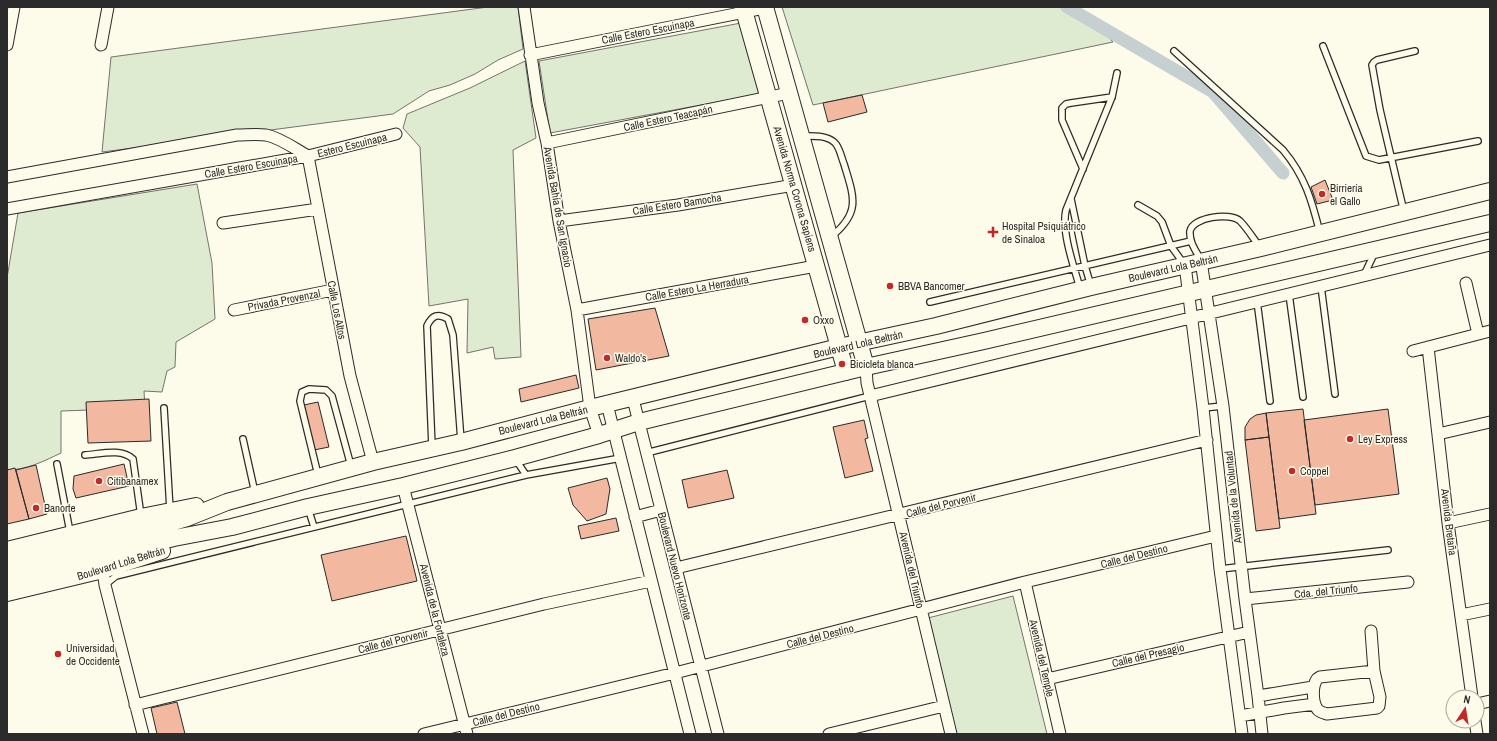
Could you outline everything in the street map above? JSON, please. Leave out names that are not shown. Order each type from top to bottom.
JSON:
[{"type":"main road","name":"Avenida Norma Corona Sapiens","points":[[765,8],[859,343],[866,375]]},
{"type":"main road","name":"Avenida Norma Corona Sapiens","points":[[744,10],[846,372]]},
{"type":"main road","name":"Boulevard Lola Beltrán","points":[[7,550],[141,517],[170,516],[187,518],[227,502],[373,462],[461,442],[590,408],[633,399],[840,347],[1261,248],[1490,191]]},
{"type":"main road","name":"Boulevard Lola Beltrán","points":[[7,593],[104,578],[211,532],[308,507],[404,486],[515,458],[639,422],[846,372],[866,375],[984,341],[1490,223]]},
{"type":"main road","name":"Boulevard Lola Beltrán","points":[[7,564],[170,516]]},
{"type":"main road","name":"Boulevard Lola Beltrán","points":[[7,579],[174,538],[232,527]]},
{"type":"street","points":[[7,45],[14,7]]},
{"type":"street","points":[[101,45],[108,7]]},
{"type":"street","name":"Avenida Bahía de San Ignacio","points":[[524,7],[538,103],[547,143],[560,221],[578,310],[590,408],[606,432]]},
{"type":"street","name":"Calle Estero Escuinapa","points":[[530,55],[744,10],[765,8]]},
{"type":"street","name":"Calle Estero Teacapán","points":[[547,143],[789,93]]},
{"type":"street","name":"Estero Escuinapa","points":[[308,156],[396,134]]},
{"type":"street","name":"Calle Estero Escuinapa","points":[[7,177],[237,135],[267,135],[285,142],[308,156]]},
{"type":"street","name":"Calle Estero Escuinapa","points":[[7,209],[308,156]]},
{"type":"street","name":"Calle Los Altos","points":[[308,156],[350,376],[373,462]]},
{"type":"street","name":"Calle Estero Bamocha","points":[[560,221],[794,185]]},
{"type":"street","points":[[223,223],[318,209]]},
{"type":"street","points":[[870,396],[1490,245]]},
{"type":"street","name":"Avenida de la Voluntad","points":[[1201,261],[1223,406],[1241,567],[1262,731]]},
{"type":"street","name":"Avenida de la Voluntad","points":[[1185,265],[1193,317],[1216,536],[1240,716],[1241,734]]},
{"type":"street","name":"Calle Estero La Herradura","points":[[578,310],[816,266]]},
{"type":"street","points":[[1466,283],[1478,334]]},
{"type":"street","name":"Privada Provenzal","points":[[234,310],[333,290]]},
{"type":"street","points":[[1413,351],[1490,331]]},
{"type":"street","name":"Avenida Bretaña","points":[[1428,347],[1448,523],[1471,689]]},
{"type":"street","name":"Avenida del Triunfo","points":[[866,375],[951,734]]},
{"type":"street","name":"Boulevard Nuevo Horizonte","points":[[633,399],[718,734]]},
{"type":"street","points":[[607,404],[606,432],[621,458],[690,734]]},
{"type":"street","points":[[1438,434],[1490,422]]},
{"type":"street","name":"Calle del Porvenir","points":[[676,568],[1207,440]]},
{"type":"street","name":"Avenida de la Fortaleza","points":[[404,486],[466,729]]},
{"type":"street","points":[[635,516],[661,510]]},
{"type":"street","points":[[1448,523],[1490,514]]},
{"type":"street","name":"Calle del Destino","points":[[424,734],[466,729],[1025,582],[1216,536]]},
{"type":"street","points":[[104,578],[143,734]]},
{"type":"street","name":"Calle del Porvenir","points":[[135,705],[544,604],[652,581]]},
{"type":"street","name":"Avenida del Temple","points":[[1025,582],[1060,734]]},
{"type":"street","name":"Cda. del Triunfo","points":[[1245,599],[1408,582]]},
{"type":"street","points":[[1461,615],[1490,609]]},
{"type":"street","name":"Calle del Presagio","points":[[1047,679],[1249,632]]},
{"type":"street","points":[[1371,632],[1374,670],[1380,697],[1379,706],[1376,708],[1327,714],[1318,710],[1315,704],[1313,687],[1317,679],[1320,677],[1374,670]]},
{"type":"street","points":[[1258,696],[1313,687]]},
{"type":"street","points":[[1281,692],[1284,708]]},
{"type":"street","points":[[1240,716],[1315,704]]},
{"type":"street","points":[[829,734],[944,706]]},
{"type":"street","points":[[1241,734],[1262,731]]},
{"type":"lane","points":[[1323,46],[1366,156],[1379,160],[1478,141]]},
{"type":"lane","points":[[1174,51],[1283,150],[1294,163],[1309,193],[1320,233]]},
{"type":"lane","points":[[1404,212],[1391,158],[1372,65],[1377,60],[1415,51]]},
{"type":"lane","points":[[1086,289],[1075,268],[1064,224],[1066,210],[1112,97],[1117,73]]},
{"type":"lane","points":[[1083,169],[1062,120],[1062,108],[1066,104],[1112,97]]},
{"type":"lane","points":[[801,136],[819,136],[833,141],[838,146],[851,186],[853,197],[852,210],[848,220],[842,228],[830,238]]},
{"type":"lane","points":[[1071,199],[1085,266],[1086,289]]},
{"type":"lane","points":[[1138,205],[1157,216],[1162,222],[1171,246],[1185,265]]},
{"type":"lane","points":[[1201,261],[1191,241],[1190,232],[1192,226],[1196,223],[1219,216],[1227,216],[1240,221],[1261,248]]},
{"type":"lane","points":[[930,302],[1191,241]]},
{"type":"lane","points":[[1364,276],[1376,249]]},
{"type":"lane","points":[[1321,286],[1335,394]]},
{"type":"lane","points":[[1289,294],[1303,397]]},
{"type":"lane","points":[[1257,301],[1270,401]]},
{"type":"lane","points":[[432,448],[427,326],[433,317],[437,316],[442,316],[448,319],[453,335],[461,442]]},
{"type":"lane","points":[[319,476],[300,401],[302,392],[309,389],[326,390],[332,396],[352,468]]},
{"type":"lane","points":[[646,452],[870,396]]},
{"type":"lane","points":[[1203,408],[1223,406]]},
{"type":"lane","points":[[164,408],[170,516]]},
{"type":"lane","points":[[244,439],[255,495]]},
{"type":"lane","points":[[85,455],[121,452],[128,454],[133,459],[141,517]]},
{"type":"lane","points":[[515,458],[526,475]]},
{"type":"lane","points":[[104,578],[526,475],[621,458]]},
{"type":"lane","points":[[57,464],[71,534]]},
{"type":"lane","points":[[308,507],[314,527]]},
{"type":"lane","points":[[1220,569],[1388,550]]},
{"type":"green space","points":[[488,7],[518,7],[523,49],[498,60],[475,74],[450,85],[429,91],[393,114],[102,152],[111,57]]},
{"type":"green space","points":[[782,7],[1078,7],[1113,42],[813,105]]},
{"type":"green space","points":[[741,23],[760,94],[550,133],[539,61]]},
{"type":"green space","points":[[525,61],[536,138],[513,150],[521,357],[495,359],[493,347],[467,353],[468,299],[429,306],[420,147],[403,128],[407,114],[470,88]]},
{"type":"green space","points":[[197,184],[212,263],[215,319],[176,342],[175,367],[167,371],[162,392],[144,391],[145,408],[61,411],[61,453],[28,467],[7,470],[7,278],[18,213]]},
{"type":"green space","points":[[1013,596],[1047,734],[956,734],[928,618]]},
{"type":"building","points":[[862,95],[867,112],[828,122],[823,103]]},
{"type":"building","name":"Birriería el Gallo","points":[[1325,180],[1333,200],[1317,204],[1311,187]]},
{"type":"building","points":[[655,308],[669,356],[596,370],[588,319]]},
{"type":"building","points":[[576,375],[579,388],[521,402],[519,389]]},
{"type":"building","points":[[149,399],[151,441],[88,443],[86,402]]},
{"type":"building","points":[[318,402],[329,447],[314,450],[304,405]]},
{"type":"building","name":"Coppel","points":[[1303,409],[1316,514],[1279,519],[1266,413]]},
{"type":"building","points":[[1388,409],[1399,494],[1315,505],[1304,420]]},
{"type":"building","points":[[1266,413],[1269,437],[1245,440],[1245,427],[1250,419],[1256,415]]},
{"type":"building","points":[[864,420],[868,438],[865,439],[873,471],[845,478],[833,427]]},
{"type":"building","points":[[1269,437],[1280,528],[1256,531],[1245,440]]},
{"type":"building","points":[[124,464],[129,486],[76,498],[73,489],[74,476]]},
{"type":"building","points":[[36,465],[47,514],[29,519],[16,470]]},
{"type":"building","points":[[15,468],[29,519],[7,524],[7,470]]},
{"type":"building","points":[[727,470],[734,498],[688,508],[682,480]]},
{"type":"building","points":[[607,478],[610,489],[606,514],[587,521],[573,505],[568,488]]},
{"type":"building","points":[[616,518],[619,531],[581,539],[578,526]]},
{"type":"building","points":[[406,536],[417,581],[332,601],[321,555]]},
{"type":"building","points":[[177,702],[185,734],[157,734],[151,708]]},
{"type":"waterway","points":[[1067,7],[1213,92],[1283,173]]},
{"type":"place","name":"Birriería el Gallo","points":[[1322,194]]},
{"type":"place","name":"Hospital Psiquiátrico de Sinaloa","points":[[993,232]]},
{"type":"place","name":"BBVA Bancomer","points":[[890,286]]},
{"type":"place","name":"Oxxo","points":[[805,320]]},
{"type":"place","name":"Waldo's","points":[[607,358]]},
{"type":"place","name":"Bicicleta blanca","points":[[842,364]]},
{"type":"place","name":"Ley Express","points":[[1350,439]]},
{"type":"place","name":"Coppel","points":[[1292,471]]},
{"type":"place","name":"Citibanamex","points":[[99,481]]},
{"type":"place","name":"Banorte","points":[[36,508]]},
{"type":"place","name":"Universidad de Occidente","points":[[58,654]]}]
